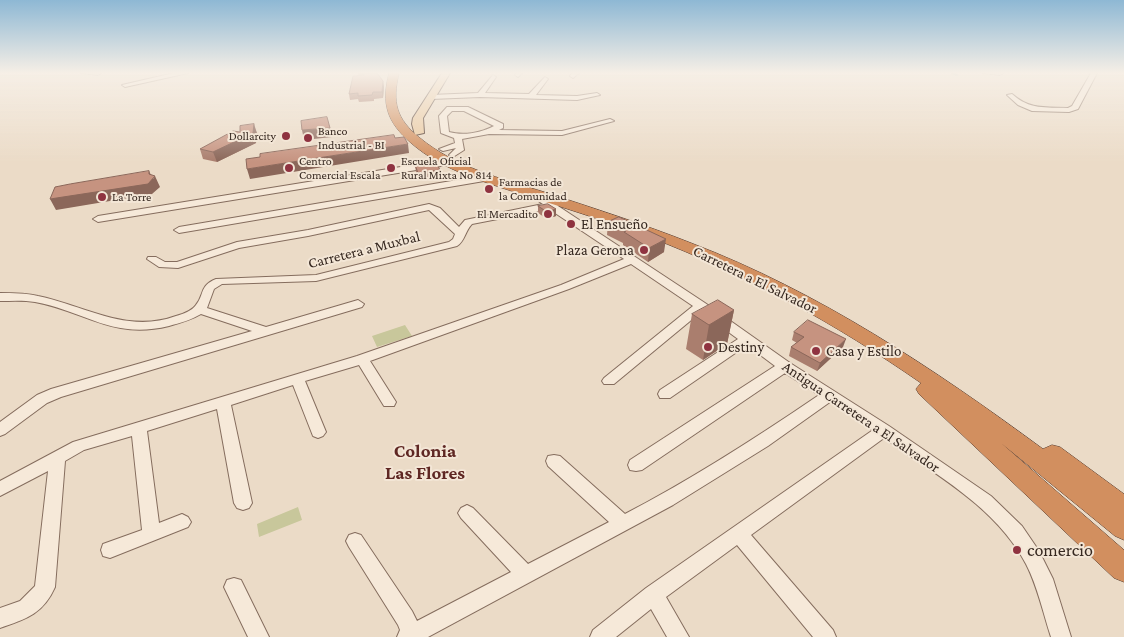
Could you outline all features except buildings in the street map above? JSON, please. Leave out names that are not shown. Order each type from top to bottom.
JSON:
[{"type":"highway","name":"Carretera a El Salvador","points":[[389,103],[393,115],[411,137],[452,150],[506,178],[702,244],[792,285],[906,351],[943,375],[1124,509]]},
{"type":"highway","name":"Carretera a El Salvador","points":[[398,103],[402,114],[406,118],[419,125],[487,178],[532,193],[557,205],[654,234],[734,266],[782,290],[890,353],[1020,446],[1124,528]]},
{"type":"highway","points":[[890,353],[982,443],[1088,532],[1124,569]]},
{"type":"main road","points":[[419,125],[429,103]]},
{"type":"street","points":[[1019,103],[1035,109],[1063,115],[1075,108],[1078,103]]},
{"type":"street","points":[[98,219],[452,150],[499,128],[499,124],[466,109],[450,109],[443,116],[445,133],[452,150]]},
{"type":"street","points":[[489,132],[575,132],[610,121]]},
{"type":"street","points":[[179,230],[487,178]]},
{"type":"street","name":"Carretera a Muxbal","points":[[199,309],[208,289],[220,281],[316,278],[453,244],[458,241],[460,233],[469,222],[557,205]]},
{"type":"street","name":"Antigua Carretera a El Salvador","points":[[557,205],[627,262],[702,306],[785,366],[884,430],[985,501],[1016,532],[1043,580],[1061,637]]},
{"type":"street","points":[[152,260],[163,266],[178,265],[237,245],[337,227],[429,207],[436,208],[447,223],[460,233]]},
{"type":"street","points":[[0,489],[78,446],[139,429],[223,401],[362,359],[565,288],[627,262]]},
{"type":"street","points":[[0,297],[44,300],[98,321],[123,326],[145,326],[172,321],[199,309],[265,331]]},
{"type":"street","points":[[0,430],[42,399],[56,393],[358,304]]},
{"type":"street","points":[[609,381],[702,306]]},
{"type":"street","points":[[665,394],[747,339]]},
{"type":"street","points":[[362,359],[389,402]]},
{"type":"street","points":[[636,465],[785,366]]},
{"type":"street","points":[[297,378],[318,432]]},
{"type":"street","points":[[355,541],[405,618],[410,636],[623,523],[716,471],[762,442],[829,395]]},
{"type":"street","points":[[223,401],[243,503]]},
{"type":"street","points":[[139,429],[151,534]]},
{"type":"street","points":[[600,637],[653,595],[884,430]]},
{"type":"street","points":[[0,618],[33,604],[40,597],[45,587],[57,457]]},
{"type":"street","points":[[554,461],[623,523]]},
{"type":"street","points":[[467,513],[525,574]]},
{"type":"street","points":[[110,550],[182,522]]},
{"type":"street","points":[[739,534],[826,637]]},
{"type":"street","points":[[234,587],[259,637]]},
{"type":"street","points":[[653,595],[679,637]]},
{"type":"green space","points":[[405,325],[412,336],[377,347],[372,336]]},
{"type":"green space","points":[[298,507],[302,520],[259,537],[257,524]]},
{"type":"place","name":"Dollarcity","points":[[286,136]]},
{"type":"place","name":"Banco Industrial - BI","points":[[308,138]]},
{"type":"place","name":"Centro Comercial Escala","points":[[289,168]]},
{"type":"place","name":"Escuela Oficial Rural Mixta No 814","points":[[391,168]]},
{"type":"place","name":"Farmacias de la Comunidad","points":[[489,189]]},
{"type":"place","name":"La Torre","points":[[102,197]]},
{"type":"place","name":"El Mercadito","points":[[548,214]]},
{"type":"place","name":"El Ensueño","points":[[571,224]]},
{"type":"place","name":"Plaza Gerona","points":[[644,250]]},
{"type":"place","name":"Destiny","points":[[708,347]]},
{"type":"place","name":"Casa y Estilo","points":[[816,351]]},
{"type":"place","name":"comercio","points":[[1017,550]]},
{"type":"district","name":"Colonia Las Flores","points":[[425,462]]}]
